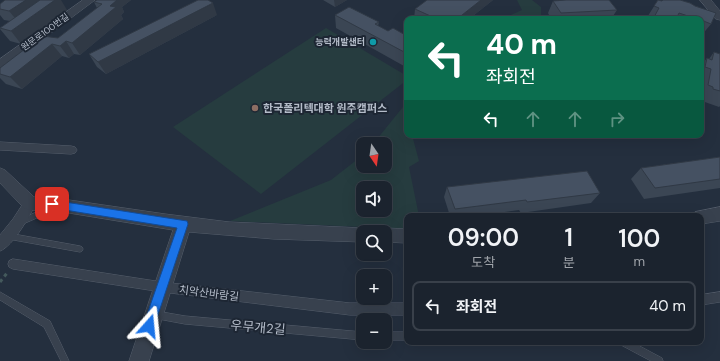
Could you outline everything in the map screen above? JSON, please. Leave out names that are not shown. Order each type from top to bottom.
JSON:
[{"type":"street","name":"원문로100번길","points":[[0,66],[90,0]]},
{"type":"street","points":[[705,0],[720,17]]},
{"type":"street","points":[[0,146],[71,150]]},
{"type":"street","points":[[0,174],[30,203],[63,204],[183,224],[237,229],[356,235]]},
{"type":"street","points":[[4,241],[18,223],[30,203]]},
{"type":"street","points":[[704,217],[720,214]]},
{"type":"street","points":[[139,361],[183,224]]},
{"type":"street","points":[[392,235],[404,236]]},
{"type":"street","name":"치악산바람길","points":[[13,264],[162,287],[350,309],[404,309]]},
{"type":"street","points":[[704,300],[720,297]]},
{"type":"lane","points":[[18,223],[63,204]]},
{"type":"lane","points":[[4,241],[80,249]]},
{"type":"lane","points":[[0,296],[47,324],[66,361]]},
{"type":"lane","name":"우무개2길","points":[[153,315],[186,320],[356,335]]},
{"type":"lane","points":[[392,336],[404,336]]},
{"type":"lane","points":[[630,345],[659,361]]},
{"type":"green space","points":[[517,0],[532,0],[541,7],[541,16],[509,16],[522,10]]},
{"type":"green space","points":[[326,28],[404,74],[404,82],[261,194],[173,127]]},
{"type":"green space","points":[[404,106],[404,138],[413,138],[419,161],[409,167],[418,213],[404,213],[404,229],[392,228],[392,225],[356,225],[356,227],[230,221],[331,180],[356,160],[356,173],[392,173],[392,137],[379,137]]},
{"type":"building","points":[[5,0],[26,0],[9,11],[0,9],[0,4]]},
{"type":"building","points":[[40,0],[55,0],[11,31],[0,28]]},
{"type":"building","points":[[97,0],[117,0],[110,6],[116,7],[72,43],[66,41],[60,46],[52,44],[10,77],[0,74],[0,68],[42,36],[58,38],[102,4],[94,2]]},
{"type":"building","points":[[198,0],[208,0],[213,3],[98,62],[89,54]]},
{"type":"building","points":[[427,0],[481,0],[461,16],[430,16],[415,9]]},
{"type":"building","points":[[609,0],[617,10],[561,13],[553,1]]},
{"type":"building","points":[[658,0],[680,0],[716,13],[711,24],[704,21],[704,16],[688,16],[679,13],[678,16],[655,16],[659,8],[654,6]]},
{"type":"building","points":[[349,7],[379,22],[375,24],[388,31],[393,28],[404,34],[404,52],[335,15]]},
{"type":"building","points":[[714,52],[720,54],[720,91],[713,89],[713,87],[708,85],[711,69],[705,67],[707,58],[712,60]]},
{"type":"building","points":[[720,157],[720,179],[655,188],[641,168]]},
{"type":"building","points":[[587,171],[600,193],[455,209],[447,187]]},
{"type":"place","name":"능력개발샌터","points":[[373,42]]},
{"type":"place","name":"한국폴리텍대학 원주캠퍼스","points":[[255,108]]},
{"type":"route","points":[[52,204],[63,204],[183,224],[149,326]]}]
